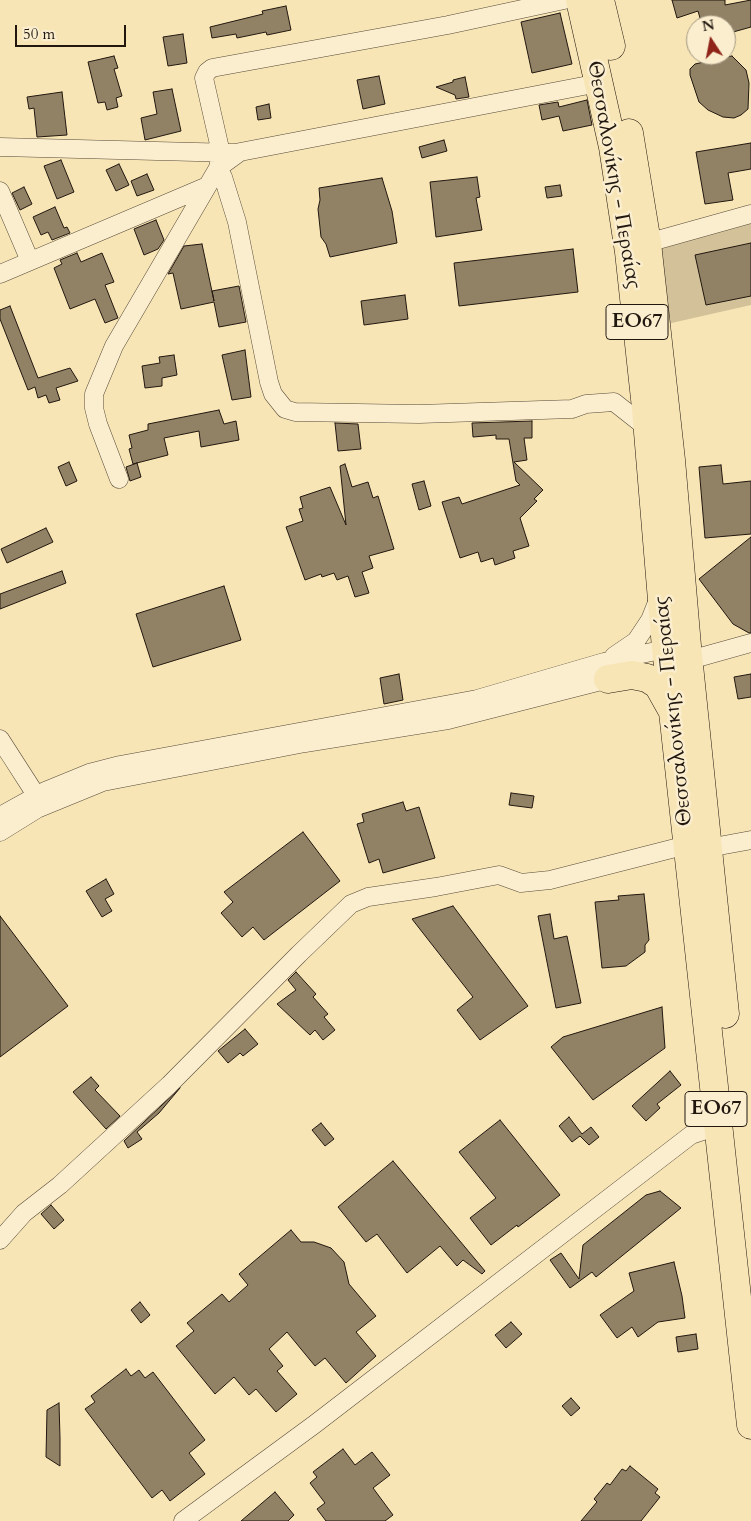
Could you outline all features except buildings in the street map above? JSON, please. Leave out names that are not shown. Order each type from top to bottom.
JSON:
[{"type":"main road","name":"Θεσσαλονίκης - Περαίας","points":[[580,0],[613,147],[626,234],[662,587],[677,655],[673,711],[697,846],[718,1126],[751,1425]]},
{"type":"main road","name":"Θεσσαλονίκης - Περαίας","points":[[600,0],[631,145],[648,243],[671,460],[677,655],[697,846],[751,1259]]},
{"type":"main road","points":[[606,670],[647,678],[658,684],[673,711]]},
{"type":"street","points":[[564,0],[448,25],[212,68],[204,78],[219,161],[237,222],[269,382],[273,394],[285,409],[295,412],[419,414],[572,410],[586,404],[614,402],[647,428]]},
{"type":"street","points":[[0,147],[219,161],[240,152],[599,82]]},
{"type":"street","points":[[119,479],[98,424],[94,408],[94,394],[114,346],[219,161]]},
{"type":"street","points":[[0,274],[205,187]]},
{"type":"street","points":[[0,192],[30,261]]},
{"type":"street","points":[[648,243],[751,214]]},
{"type":"street","points":[[0,832],[37,810],[103,782],[305,743],[448,720],[606,670],[636,641],[650,620],[662,587]]},
{"type":"street","points":[[0,816],[36,795],[89,773],[120,764],[477,699],[677,655],[751,643]]},
{"type":"street","points":[[0,739],[36,795]]},
{"type":"street","points":[[0,1240],[24,1213],[60,1185],[170,1085],[351,904],[368,897],[444,886],[499,875],[521,883],[550,880],[697,846],[751,840]]},
{"type":"street","points":[[183,1521],[315,1424],[691,1135],[718,1126]]},
{"type":"shaded area","points":[[751,221],[751,305],[667,324],[660,248]]}]
